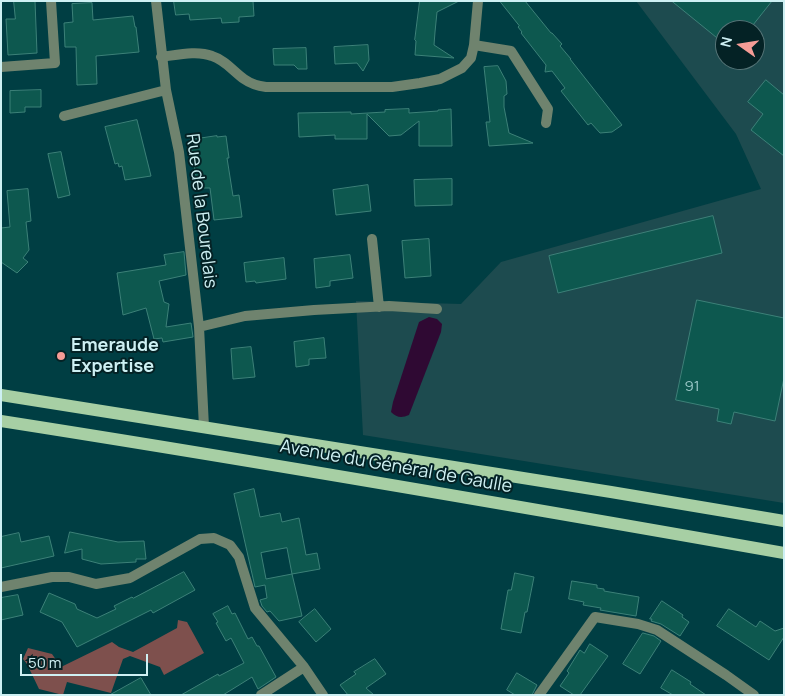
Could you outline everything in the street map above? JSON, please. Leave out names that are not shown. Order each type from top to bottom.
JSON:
[{"type":"main road","name":"Avenue du Général de Gaulle","points":[[1,395],[610,492],[784,522]]},
{"type":"main road","name":"Avenue du Général de Gaulle","points":[[1,421],[296,468],[784,553]]},
{"type":"street","points":[[1,67],[55,63],[51,1]]},
{"type":"street","name":"Rue de la Bourelais","points":[[156,1],[166,90],[179,152],[199,327],[204,427]]},
{"type":"street","points":[[161,57],[198,53],[211,55],[222,60],[245,80],[254,85],[266,87],[392,87],[420,83],[440,79],[462,68],[471,58],[478,1]]},
{"type":"street","points":[[474,45],[511,51],[548,109],[546,123]]},
{"type":"street","points":[[64,116],[166,90]]},
{"type":"street","points":[[372,239],[380,307]]},
{"type":"street","points":[[199,327],[245,316],[314,310],[388,306],[437,310]]},
{"type":"street","points":[[1,587],[52,577],[69,577],[96,584],[130,578],[200,539],[214,538],[230,545],[239,557],[255,608],[304,667],[323,695]]},
{"type":"street","points":[[539,695],[596,617],[638,624],[657,630],[754,695]]},
{"type":"street","points":[[261,695],[304,667]]},
{"type":"shaded area","points":[[636,1],[784,1],[784,503],[363,435],[356,301],[461,304],[501,262],[761,189],[736,134]]},
{"type":"shaded area","points":[[429,317],[437,319],[442,324],[441,332],[409,415],[397,416],[391,412],[393,402],[419,322]]},
{"type":"shaded area","points":[[178,620],[187,622],[204,653],[164,675],[160,667],[130,656],[123,659],[111,693],[67,682],[63,695],[39,689],[23,659],[28,648],[52,654],[61,667],[112,642],[119,647],[133,652],[177,628]]},
{"type":"building","points":[[14,1],[35,1],[37,53],[8,55],[6,19],[15,19]]},
{"type":"building","points":[[174,1],[253,1],[254,16],[239,17],[239,22],[222,23],[221,18],[190,20],[189,14],[176,15]]},
{"type":"building","points":[[420,1],[459,1],[437,12],[435,32],[434,45],[454,58],[415,55]]},
{"type":"building","points":[[500,1],[525,1],[562,44],[560,46],[622,125],[612,132],[600,133],[591,123],[588,125],[561,91],[565,88],[552,71],[545,72],[546,65],[521,33],[519,26]]},
{"type":"building","points":[[672,1],[772,1],[757,20],[715,20],[715,36]]},
{"type":"building","points":[[92,3],[93,20],[133,16],[139,52],[96,56],[97,84],[77,85],[76,47],[65,47],[64,23],[73,22],[72,4]]},
{"type":"building","points":[[368,45],[369,60],[363,71],[357,63],[335,64],[334,47]]},
{"type":"building","points":[[306,48],[307,69],[298,69],[294,65],[274,65],[273,49]]},
{"type":"building","points":[[498,66],[506,81],[507,94],[504,96],[504,107],[509,133],[533,143],[489,146],[486,122],[490,122],[484,67]]},
{"type":"building","points":[[766,80],[784,95],[784,156],[751,130],[763,114],[748,102]]},
{"type":"building","points":[[41,90],[41,107],[25,107],[25,112],[10,113],[10,91]]},
{"type":"building","points":[[409,109],[409,113],[451,109],[452,146],[419,146],[419,121],[401,135],[389,136],[367,114],[367,139],[335,139],[335,135],[299,137],[298,113],[351,112],[351,114]]},
{"type":"building","points":[[137,120],[151,176],[125,180],[122,166],[119,167],[118,163],[115,164],[105,127]]},
{"type":"building","points":[[226,136],[229,158],[227,158],[233,196],[239,195],[242,217],[214,220],[210,188],[198,188],[190,140]]},
{"type":"building","points":[[61,152],[70,195],[58,198],[48,154]]},
{"type":"building","points":[[452,179],[452,205],[415,206],[414,180]]},
{"type":"building","points":[[368,185],[371,211],[336,215],[333,190]]},
{"type":"building","points":[[28,189],[31,221],[26,222],[29,250],[23,258],[28,262],[17,273],[1,262],[1,228],[10,227],[7,191]]},
{"type":"building","points":[[713,216],[722,253],[558,293],[549,256]]},
{"type":"building","points":[[429,239],[431,276],[405,278],[402,241]]},
{"type":"building","points":[[184,252],[186,275],[159,281],[164,302],[169,304],[166,327],[191,323],[193,337],[163,342],[162,338],[154,339],[146,308],[123,315],[117,273],[166,265],[164,255]]},
{"type":"building","points":[[350,255],[353,278],[330,281],[330,286],[316,288],[314,259]]},
{"type":"building","points":[[284,258],[286,279],[256,283],[255,281],[246,282],[244,263]]},
{"type":"building","points":[[697,300],[784,318],[784,378],[775,421],[734,412],[731,424],[717,421],[719,409],[676,400]]},
{"type":"building","points":[[324,338],[326,358],[309,359],[309,365],[296,367],[294,342]]},
{"type":"building","points":[[251,347],[255,377],[233,379],[231,349]]},
{"type":"building","points":[[254,489],[260,517],[280,513],[282,522],[299,518],[306,555],[317,553],[320,569],[292,574],[302,616],[279,621],[270,611],[267,612],[262,606],[260,600],[267,598],[265,585],[255,587],[234,494]],"holes":[[[287,548],[292,574],[266,579],[261,553]]]},
{"type":"building","points":[[70,532],[118,542],[144,541],[146,559],[136,559],[136,562],[101,564],[82,559],[82,549],[65,553]]},
{"type":"building","points":[[19,533],[21,542],[49,536],[54,556],[1,568],[1,537]]},
{"type":"building","points":[[184,572],[195,590],[153,613],[151,610],[77,647],[62,622],[40,612],[49,593],[75,604],[77,609],[97,618],[116,609],[114,606]]},
{"type":"building","points":[[515,573],[534,577],[521,633],[501,629],[508,590],[511,590]]},
{"type":"building","points":[[572,581],[597,585],[597,588],[604,589],[604,591],[639,597],[636,616],[600,610],[601,608],[583,605],[584,602],[569,599]]},
{"type":"building","points":[[18,595],[23,615],[1,620],[1,598]]},
{"type":"building","points":[[662,601],[683,615],[682,617],[689,622],[680,636],[661,624],[651,621],[652,619],[650,619]]},
{"type":"building","points":[[228,606],[232,614],[235,613],[248,639],[252,637],[257,646],[259,646],[276,677],[258,689],[252,677],[223,695],[181,695],[218,674],[219,676],[244,663],[231,638],[226,641],[213,614]]},
{"type":"building","points":[[315,609],[331,629],[316,642],[299,622]]},
{"type":"building","points":[[729,609],[756,627],[760,621],[775,631],[784,628],[784,637],[769,660],[717,626]]},
{"type":"building","points":[[643,633],[654,636],[661,641],[640,674],[623,664]]},
{"type":"building","points":[[590,644],[608,656],[580,695],[574,695],[560,686],[569,673],[567,671],[580,650],[584,653]]},
{"type":"building","points":[[375,659],[386,674],[366,688],[374,695],[348,695],[340,685],[356,674],[354,672]]},
{"type":"building","points":[[672,670],[691,682],[690,684],[706,695],[673,695],[661,688]]},
{"type":"building","points":[[517,673],[537,685],[532,695],[515,695],[507,690]]},
{"type":"building","points":[[141,678],[151,695],[110,695]]},
{"type":"place","name":"Emeraude Expertise","points":[[61,356]]}]
